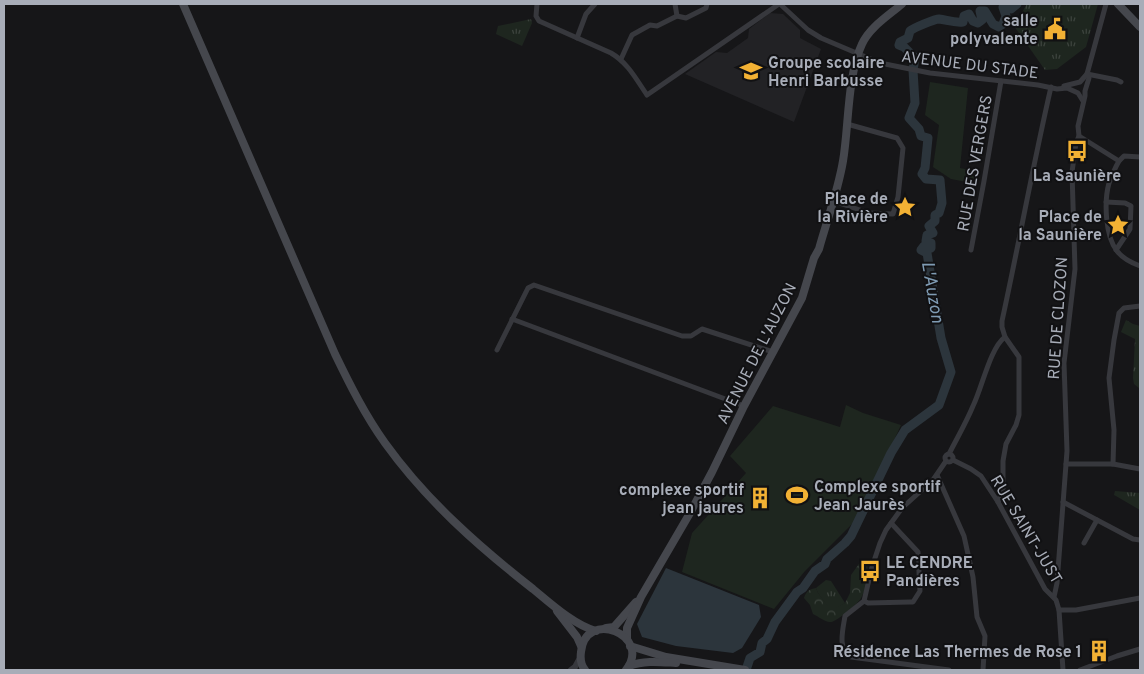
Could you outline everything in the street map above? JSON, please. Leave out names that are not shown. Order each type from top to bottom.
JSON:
[{"type":"main road","points":[[183,4],[331,345],[359,401],[385,443],[405,469],[442,511],[479,545],[545,599],[585,628],[596,630],[614,627],[641,597]]},
{"type":"main road","name":"AVENUE DE L'AUZON","points":[[641,597],[690,513],[744,406],[802,298],[814,258],[819,249],[843,161],[851,91],[858,55],[865,38],[902,4]]},
{"type":"main road","points":[[1118,4],[1140,27]]},
{"type":"main road","points":[[628,668],[632,656],[627,628],[641,597]]},
{"type":"main road","points":[[545,599],[563,618],[577,637],[581,646],[580,658],[585,670]]},
{"type":"main road","points":[[606,628],[619,632],[629,642],[666,657],[742,670]]},
{"type":"main road","points":[[581,646],[587,637],[596,630]]},
{"type":"main road","points":[[628,668],[638,663],[649,662],[709,665]]},
{"type":"street","points":[[537,4],[536,16],[539,21],[621,59],[647,95],[779,4]]},
{"type":"street","points":[[577,38],[586,14],[595,4]]},
{"type":"street","points":[[675,4],[677,16]]},
{"type":"street","points":[[621,59],[632,35],[650,25],[657,26],[677,16],[686,18],[706,8],[707,4]]},
{"type":"street","name":"AVENUE DU STADE","points":[[779,4],[808,30],[858,55],[880,63],[923,72],[1067,88],[1077,92],[1085,89]]},
{"type":"street","name":"RUE DE CLOZON","points":[[1054,596],[1057,583],[1066,464],[1064,362],[1075,274],[1072,172],[1076,143],[1079,136],[1078,126],[1089,78],[1087,74],[1106,4]]},
{"type":"street","points":[[1087,74],[1121,82]]},
{"type":"street","name":"RUE DE CLOZON","points":[[1078,82],[1087,74]]},
{"type":"street","name":"RUE DES VERGERS","points":[[971,250],[1001,81]]},
{"type":"street","points":[[1083,101],[1075,86],[1078,82],[1085,84],[1085,89]]},
{"type":"street","name":"AVENUE DU STADE","points":[[1051,87],[1068,86],[1078,82]]},
{"type":"street","points":[[998,502],[1003,490],[1004,452],[1019,415],[1019,357],[1005,337],[1002,321],[1024,208],[1051,87]]},
{"type":"street","points":[[833,200],[869,213],[893,214],[898,197],[903,148],[901,142],[897,138],[847,124]]},
{"type":"street","points":[[1079,136],[1118,161]]},
{"type":"street","points":[[1140,157],[1124,156],[1118,161],[1109,183],[1106,202],[1108,223],[1116,250],[1124,258],[1140,266]]},
{"type":"street","points":[[1106,202],[1131,206],[1130,229],[1116,250]]},
{"type":"street","points":[[497,350],[528,288],[538,285],[682,336],[691,336],[702,328],[773,352]]},
{"type":"street","points":[[1114,464],[1114,430],[1109,378],[1114,340],[1119,313],[1124,308],[1140,306]]},
{"type":"street","points":[[512,320],[744,406]]},
{"type":"street","points":[[949,670],[868,660],[848,655],[842,646],[844,616],[864,601],[880,544],[890,524],[902,508],[933,480],[953,457],[949,454],[973,406],[999,341],[1005,337]]},
{"type":"street","name":"RUE SAINT-JUST","points":[[949,461],[971,468],[981,476],[998,502],[1045,589],[1054,596]]},
{"type":"street","points":[[1066,464],[1114,464],[1140,469]]},
{"type":"street","points":[[937,474],[964,536],[973,577],[977,617],[985,636],[984,670]]},
{"type":"street","points":[[1063,502],[1133,539],[1140,540]]},
{"type":"street","points":[[1084,544],[1097,520]]},
{"type":"street","points":[[864,601],[868,603],[913,602],[919,594],[918,552],[890,524]]},
{"type":"street","points":[[1054,596],[1059,610],[1063,670]]},
{"type":"street","points":[[1059,610],[1076,610],[1140,598]]},
{"type":"street","points":[[1080,670],[1140,649]]},
{"type":"street","points":[[571,670],[580,658]]},
{"type":"shaded area","name":"Groupe scolaire Henri Barbusse","points":[[770,13],[783,14],[800,30],[800,38],[821,49],[794,122],[685,74],[716,52],[727,53],[748,38],[749,29]]},
{"type":"shaded area","points":[[666,568],[759,605],[761,617],[742,648],[733,653],[676,646],[642,637],[637,624]]},
{"type":"green space","points":[[1027,4],[1098,4],[1086,47],[1057,69],[1045,70],[1014,26]]},
{"type":"green space","points":[[531,19],[532,23],[522,46],[496,34],[498,26]]},
{"type":"green space","points":[[930,82],[968,88],[960,168],[979,172],[977,184],[951,179],[933,167],[939,125],[925,115]]},
{"type":"green space","points":[[1126,320],[1140,326],[1139,388],[1134,384],[1133,378],[1135,339],[1121,332]]},
{"type":"green space","name":"Complexe sportif Jean Jaurès","points":[[846,405],[863,413],[901,425],[858,518],[805,571],[774,609],[682,572],[692,533],[746,473],[730,456],[773,406],[840,427]]},
{"type":"green space","points":[[1115,491],[1140,493],[1140,510],[1114,495]]},
{"type":"green space","points":[[861,561],[867,564],[868,572],[863,595],[859,601],[842,616],[831,622],[813,614],[810,605],[804,598],[807,592],[816,588],[831,610],[845,603],[850,593],[851,575]]},
{"type":"green space","points":[[826,580],[831,581],[845,603],[831,611],[816,588]]},
{"type":"waterway","name":"L'Auzon","points":[[746,670],[750,658],[760,652],[762,643],[767,639],[775,622],[797,592],[803,588],[815,571],[825,564],[827,559],[851,536],[891,453],[905,430],[939,405],[951,372],[941,338],[927,253],[921,250],[924,246],[931,248],[931,243],[926,241],[927,235],[933,233],[929,226],[935,221],[935,215],[939,213],[942,203],[940,180],[926,179],[922,174],[925,168],[928,138],[921,136],[919,129],[909,118],[915,103],[913,70],[915,58],[904,47],[899,45],[900,42],[908,38],[910,31],[937,19],[963,22],[964,16],[969,14],[973,21],[978,23],[982,20],[980,11],[985,11],[993,24],[999,27],[1003,24],[1006,16],[1003,7],[1011,9],[1017,4]]},
{"type":"place","name":"salle polyvalente","points":[[1055,29]]},
{"type":"place","name":"Groupe scolaire Henri Barbusse","points":[[751,71]]},
{"type":"place","name":"La Saunière","points":[[1077,151]]},
{"type":"place","name":"Place de la Rivière","points":[[905,207]]},
{"type":"place","name":"Place de la Saunière","points":[[1118,225]]},
{"type":"place","name":"Complexe sportif Jean Jaurès","points":[[797,495]]},
{"type":"place","name":"complexe sportif jean jaures","points":[[760,498]]},
{"type":"place","name":"LE CENDRE Pandières","points":[[870,571]]},
{"type":"place","name":"Résidence Las Thermes de Rose 1","points":[[1099,651]]}]
